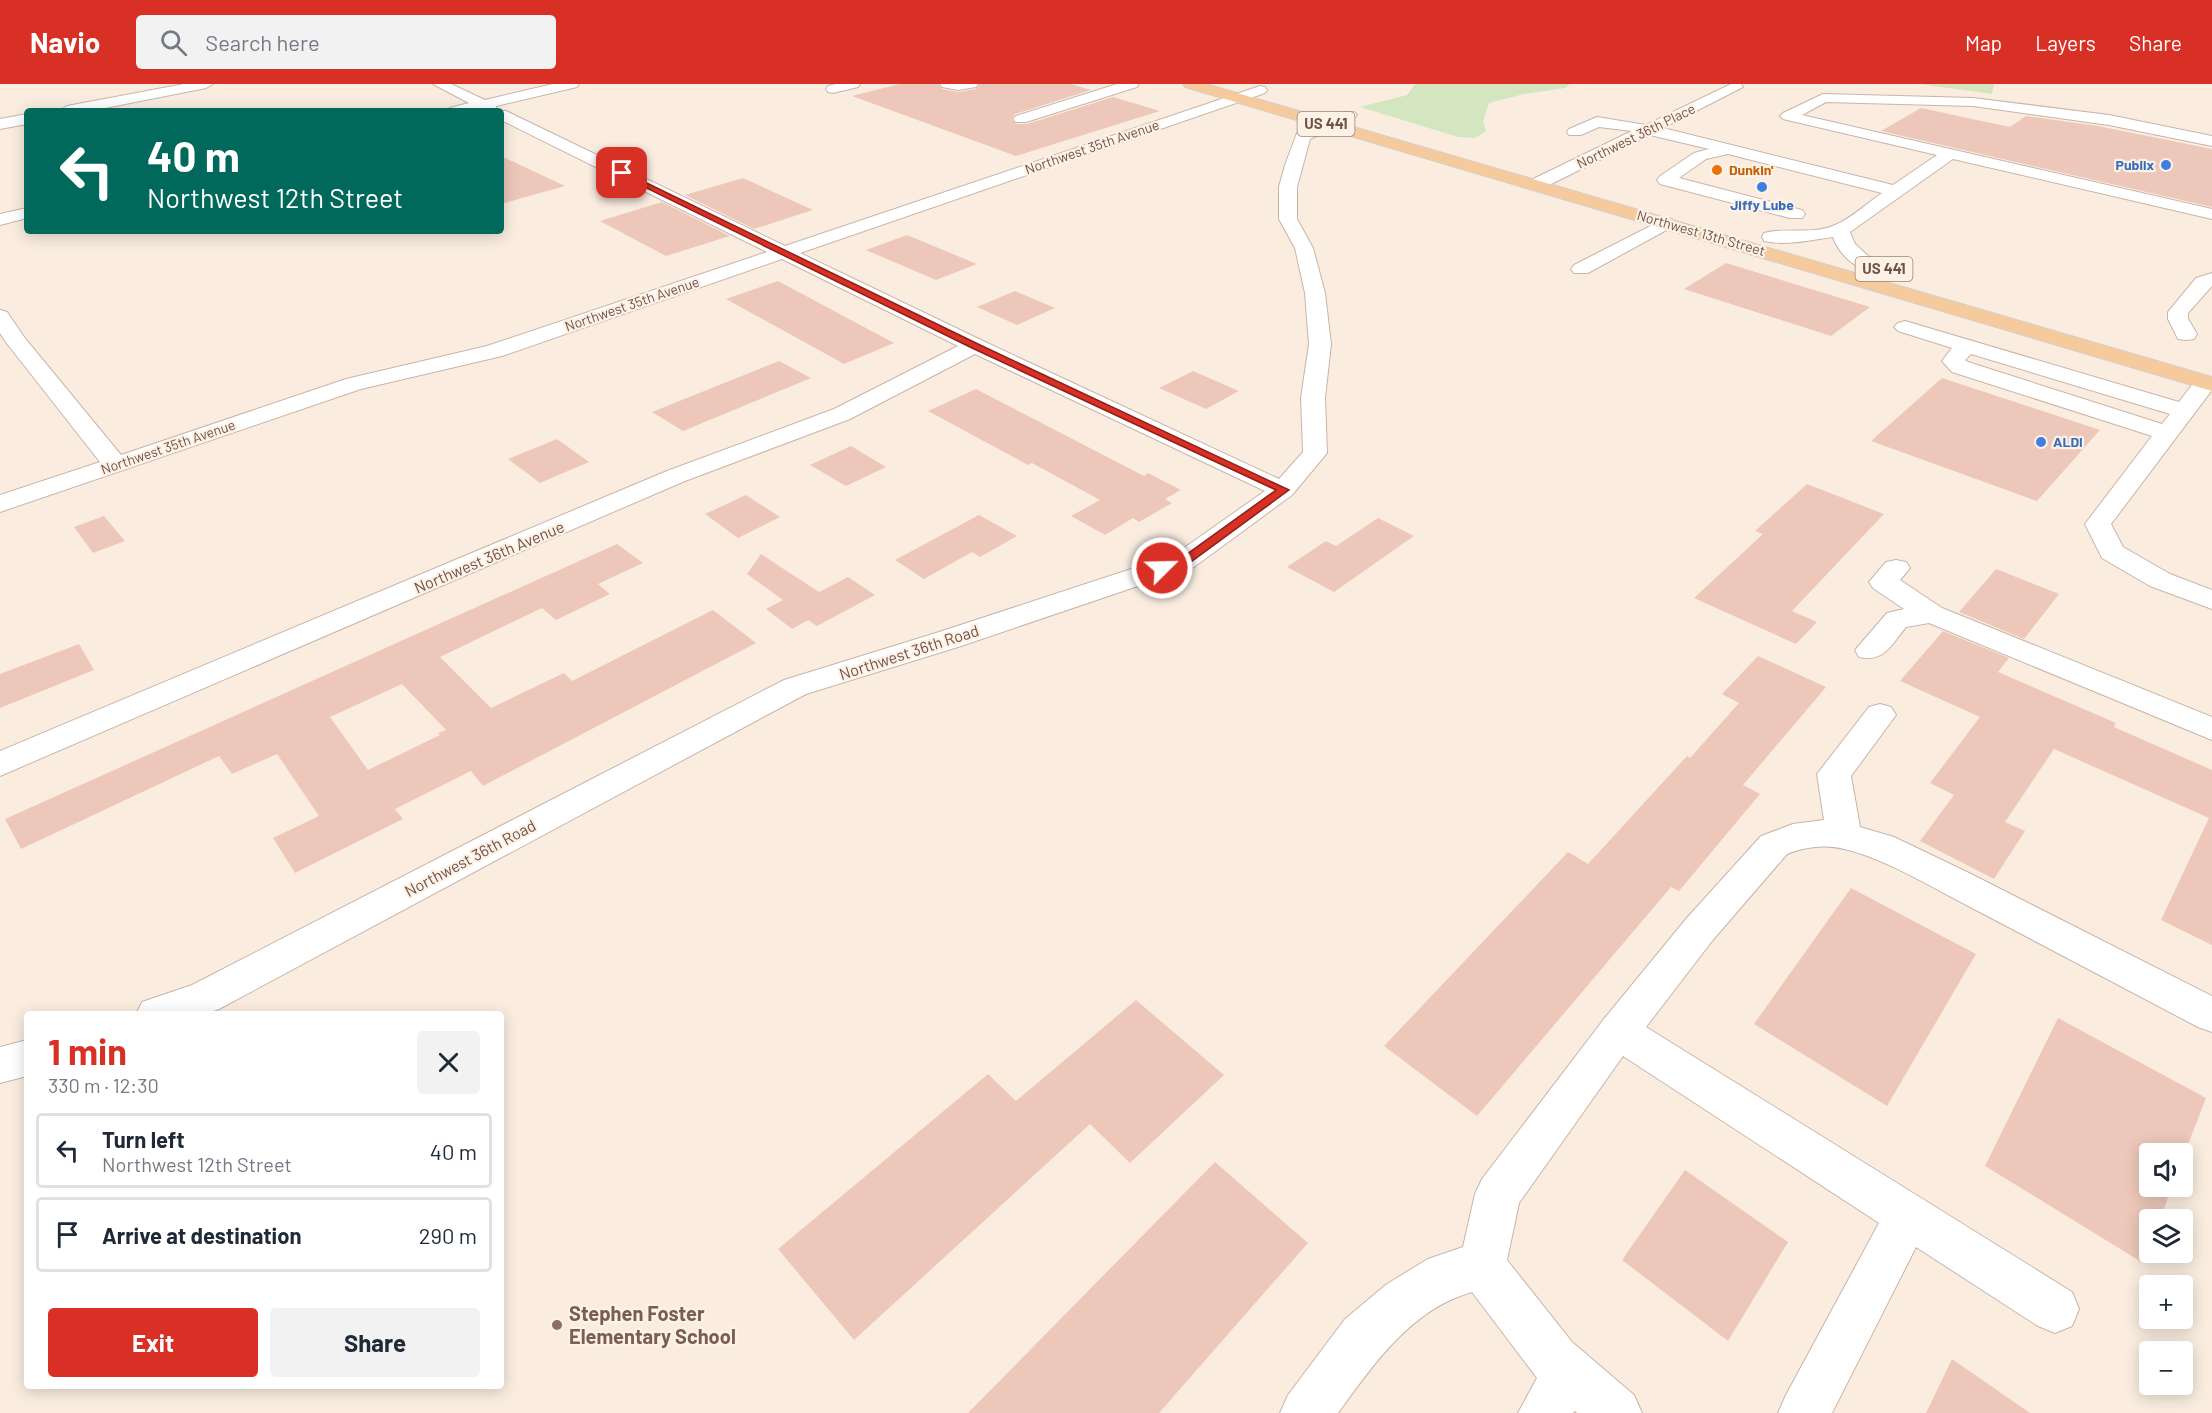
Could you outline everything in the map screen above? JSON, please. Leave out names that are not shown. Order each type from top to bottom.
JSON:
[{"type":"main road","name":"Northwest 13th Street","points":[[1190,84],[1237,91],[1338,120],[1556,175],[1999,302]]},
{"type":"main road","name":"Northwest 13th Street","points":[[1260,90],[1338,120],[1535,184],[2209,383]]},
{"type":"street","points":[[138,84],[166,105]]},
{"type":"street","points":[[82,108],[206,84]]},
{"type":"street","points":[[440,84],[489,108]]},
{"type":"street","points":[[499,108],[572,84]]},
{"type":"street","points":[[833,89],[853,84]]},
{"type":"street","points":[[947,84],[958,86],[971,84]]},
{"type":"street","points":[[1021,119],[1132,84]]},
{"type":"street","name":"Northwest 36th Place","points":[[1535,184],[1737,87]]},
{"type":"street","name":"Northwest 35th Avenue","points":[[0,504],[354,384],[494,351],[784,252],[1237,91],[1260,90]]},
{"type":"street","points":[[2212,141],[2109,120],[1973,102],[1823,98],[1788,117],[2212,214]]},
{"type":"street","points":[[504,115],[975,346],[1283,490]]},
{"type":"street","points":[[0,124],[24,120]]},
{"type":"street","name":"Northwest 36th Road","points":[[165,1011],[205,997],[795,687],[947,640],[1184,561],[1283,490],[1315,453],[1313,398],[1320,344],[1315,293],[1304,248],[1288,219],[1288,187],[1303,136],[1338,120]]},
{"type":"street","points":[[1575,132],[1597,122],[1649,130],[1896,191]]},
{"type":"street","points":[[1727,149],[1700,156],[1665,178],[1796,214]]},
{"type":"street","points":[[1770,237],[1840,231],[1950,154]]},
{"type":"street","points":[[1745,170],[1765,158]]},
{"type":"street","points":[[1704,190],[1724,181]]},
{"type":"street","points":[[0,220],[24,214]]},
{"type":"street","points":[[1581,269],[1666,223]]},
{"type":"street","points":[[1840,231],[1846,247],[1867,264]]},
{"type":"street","points":[[2186,334],[2178,319],[2178,312],[2203,282],[2212,279]]},
{"type":"street","points":[[0,316],[8,344],[116,464]]},
{"type":"street","points":[[1905,327],[2182,410]]},
{"type":"street","points":[[1967,345],[1953,361],[1960,367],[2166,433]]},
{"type":"street","name":"Northwest 36th Avenue","points":[[0,764],[676,476],[842,414],[975,346]]},
{"type":"street","points":[[2209,383],[2182,410],[2098,524],[2112,552],[2160,580],[2212,600]]},
{"type":"street","points":[[1896,568],[1883,582],[1932,614],[2212,729]]},
{"type":"street","points":[[1870,650],[1897,619],[1932,614]]},
{"type":"street","points":[[1844,835],[1834,774],[1880,715]]},
{"type":"street","points":[[1616,1413],[1557,1393],[1554,1360],[1482,1266],[1498,1194],[1618,1031],[1699,930],[1774,845],[1793,837],[1818,833],[1844,835],[1881,847],[1958,884],[2212,1015]]},
{"type":"street","points":[[1618,1031],[2055,1309]]},
{"type":"street","points":[[0,1065],[24,1059]]},
{"type":"street","points":[[1804,1413],[1908,1216]]},
{"type":"street","points":[[1306,1413],[1363,1337],[1404,1301],[1445,1276],[1482,1266]]},
{"type":"green space","points":[[1415,84],[1570,84],[1565,88],[1524,94],[1489,103],[1483,121],[1486,131],[1475,138],[1458,137],[1360,107],[1407,95]]},
{"type":"green space","points":[[1920,84],[1994,84],[1992,94]]},
{"type":"building","points":[[899,84],[938,84],[942,89],[958,92],[976,89],[980,84],[1071,84],[1091,90],[1015,114],[1011,119],[1016,124],[1027,124],[1113,97],[1160,111],[1016,156],[852,96]]},
{"type":"building","points":[[1921,108],[2010,127],[2026,116],[2098,126],[2212,149],[2212,207],[1881,131]]},
{"type":"building","points":[[504,157],[565,186],[504,203]]},
{"type":"building","points":[[743,178],[813,210],[754,229],[685,195]]},
{"type":"building","points":[[662,202],[730,236],[666,256],[600,221]]},
{"type":"building","points":[[907,235],[977,264],[936,280],[866,250]]},
{"type":"building","points":[[1726,263],[1870,307],[1831,336],[1684,289]]},
{"type":"building","points":[[778,281],[894,343],[844,364],[726,299]]},
{"type":"building","points":[[1015,291],[1055,308],[1017,325],[977,307]]},
{"type":"building","points":[[779,361],[811,378],[683,431],[652,412]]},
{"type":"building","points":[[1193,371],[1239,391],[1206,409],[1159,388]]},
{"type":"building","points":[[1942,378],[2100,430],[2037,501],[1871,441]]},
{"type":"building","points":[[976,389],[1144,476],[1148,473],[1181,490],[1165,499],[1172,503],[1139,522],[1133,518],[1105,535],[1071,516],[1100,500],[1032,463],[1028,465],[928,411]]},
{"type":"building","points":[[557,439],[589,462],[540,483],[508,459]]},
{"type":"building","points":[[851,446],[886,467],[846,486],[810,465]]},
{"type":"building","points":[[1807,484],[1884,514],[1792,611],[1817,622],[1796,644],[1694,598],[1763,534],[1755,531]]},
{"type":"building","points":[[746,495],[780,517],[738,538],[705,514]]},
{"type":"building","points":[[979,515],[1017,536],[980,557],[972,552],[924,579],[895,560]]},
{"type":"building","points":[[104,516],[125,541],[93,553],[74,527]]},
{"type":"building","points":[[1378,518],[1414,536],[1334,592],[1287,567],[1326,541],[1336,546]]},
{"type":"building","points":[[617,544],[643,563],[598,584],[610,594],[556,620],[542,608],[440,657],[491,708],[564,673],[572,681],[713,610],[756,643],[483,786],[471,771],[395,809],[403,819],[295,873],[273,838],[319,816],[277,754],[232,774],[219,756],[21,849],[5,819]],"holes":[[[402,684],[446,730],[368,770],[330,717]]]},
{"type":"building","points":[[761,554],[819,592],[848,577],[875,595],[817,626],[808,620],[792,629],[766,609],[783,600],[747,574]]},
{"type":"building","points":[[1996,569],[2059,594],[2024,639],[1959,612]]},
{"type":"building","points":[[1943,631],[2009,658],[1998,672],[2116,723],[2114,727],[2212,770],[2212,945],[2161,920],[2209,818],[2054,749],[2005,822],[2025,831],[1994,879],[1920,841],[1954,795],[1930,783],[1980,717],[1900,681]]},
{"type":"building","points":[[79,644],[94,670],[0,708],[0,674]]},
{"type":"building","points":[[1758,656],[1826,687],[1743,785],[1760,794],[1679,891],[1671,887],[1477,1116],[1384,1046],[1568,852],[1588,864],[1687,756],[1690,758],[1739,703],[1722,694]]},
{"type":"building","points":[[1851,888],[1976,954],[1887,1106],[1754,1024]]},
{"type":"building","points":[[1136,1000],[1224,1075],[1130,1163],[1090,1124],[854,1340],[778,1249],[988,1074],[1016,1101]]},
{"type":"building","points":[[2058,1018],[2206,1098],[2189,1143],[2139,1143],[2139,1197],[2168,1197],[2164,1209],[2139,1209],[2139,1261],[1985,1166]]},
{"type":"building","points":[[1215,1162],[1308,1243],[1159,1413],[968,1413]]},
{"type":"building","points":[[1685,1170],[1788,1242],[1728,1341],[1622,1260]]},
{"type":"building","points":[[1952,1359],[2030,1413],[1926,1413]]},
{"type":"place","name":"Publix","points":[[2166,165]]},
{"type":"place","name":"Dunkin'","points":[[1717,170]]},
{"type":"place","name":"Jiffy Lube","points":[[1762,187]]},
{"type":"place","name":"ALDI","points":[[2041,442]]},
{"type":"place","name":"Stephen Foster Elementary School","points":[[557,1325]]},
{"type":"route","points":[[622,173],[975,346],[1283,490],[1184,561],[1162,568]]}]
